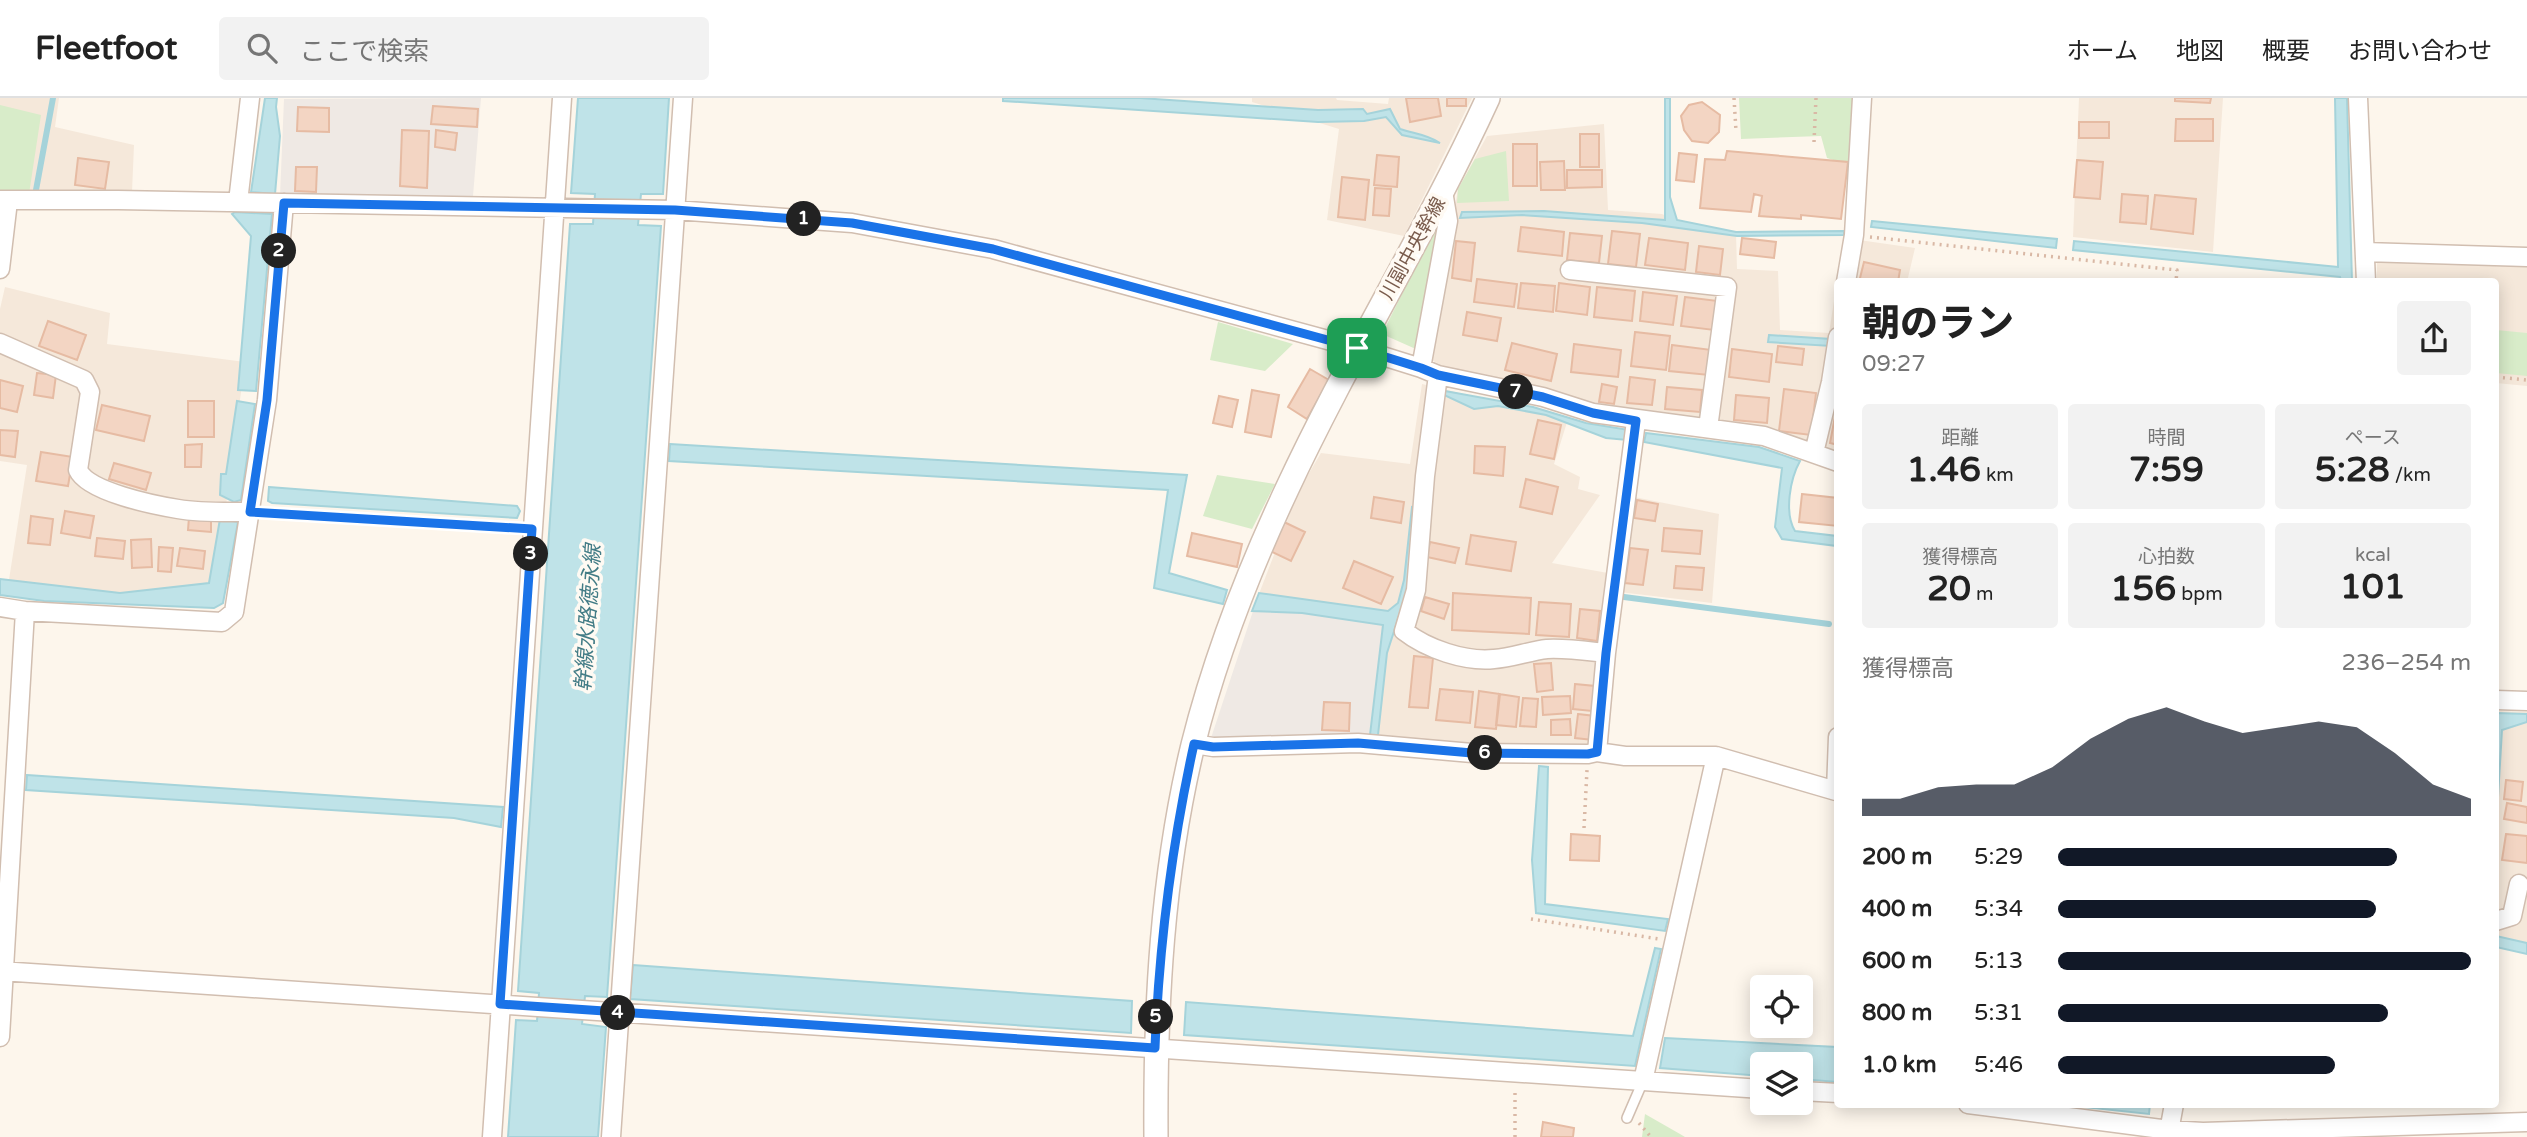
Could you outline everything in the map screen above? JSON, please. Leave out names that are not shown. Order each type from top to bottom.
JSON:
[{"type":"street","points":[[238,202],[250,98]]},
{"type":"street","points":[[492,1137],[562,98]]},
{"type":"street","points":[[611,1137],[683,98]]},
{"type":"street","name":"川副中央幹線","points":[[1194,744],[1214,674],[1245,588],[1287,490],[1357,348],[1443,191],[1488,98]]},
{"type":"street","points":[[1847,278],[1854,235],[1862,98]]},
{"type":"street","points":[[2358,98],[2366,278]]},
{"type":"street","points":[[1421,368],[1448,221],[1443,191]]},
{"type":"street","points":[[0,269],[4,200],[675,210],[852,223],[993,249],[1357,348],[1438,375],[1543,397],[1593,413],[1636,421],[1764,436],[1834,460]]},
{"type":"street","points":[[0,607],[25,611],[222,622],[234,612],[267,400],[284,203]]},
{"type":"street","points":[[2365,252],[2527,257]]},
{"type":"street","points":[[1570,270],[1727,287],[1708,428]]},
{"type":"street","points":[[0,342],[83,380],[90,392],[78,470],[81,478],[110,492],[180,509],[250,512]]},
{"type":"street","points":[[1814,453],[1834,363]]},
{"type":"street","points":[[1438,375],[1425,476],[1416,590],[1404,631],[1418,642],[1472,660],[1495,659],[1545,649],[1565,648],[1606,653]]},
{"type":"street","points":[[1592,753],[1636,421]]},
{"type":"street","points":[[0,1037],[25,611]]},
{"type":"street","points":[[2499,700],[2527,701]]},
{"type":"street","points":[[1156,1137],[1155,1048],[1158,985],[1168,887],[1180,808],[1194,744],[1213,747],[1358,743],[1472,753],[1716,756],[1834,790]]},
{"type":"street","points":[[1643,1081],[1716,756]]},
{"type":"street","points":[[2499,920],[2512,916],[2519,884]]},
{"type":"street","points":[[2,971],[1750,1088]]},
{"type":"street","points":[[1813,1092],[1834,1093]]},
{"type":"street","points":[[1996,1108],[2168,1133],[2527,1122]]},
{"type":"street","points":[[2168,1133],[2173,1108]]},
{"type":"lane","points":[[1626,1118],[1643,1081]]},
{"type":"path","points":[[1734,98],[1736,131]]},
{"type":"path","points":[[1814,142],[1816,98]]},
{"type":"path","points":[[1854,235],[2177,270],[2176,278]]},
{"type":"path","points":[[2499,377],[2527,380]]},
{"type":"path","points":[[250,512],[532,529]]},
{"type":"path","points":[[1584,828],[1592,753]]},
{"type":"path","points":[[1531,919],[1675,941]]},
{"type":"path","points":[[1514,1137],[1515,1072]]},
{"type":"shaded area","points":[[0,98],[59,98],[55,127],[134,145],[132,192],[0,192]]},
{"type":"shaded area","points":[[481,98],[473,196],[280,196],[284,99]]},
{"type":"shaded area","points":[[1252,98],[1336,98],[1388,104],[1389,98],[1472,98],[1404,236],[1327,220],[1339,129],[1252,102]]},
{"type":"shaded area","points":[[2079,98],[2223,98],[2213,252],[2073,237]]},
{"type":"shaded area","points":[[1604,124],[1608,210],[1662,214],[1681,223],[1736,233],[1737,269],[1778,271],[1780,330],[1829,333],[1834,301],[1834,456],[1599,409],[1454,371],[1429,359],[1458,189],[1487,136]]},
{"type":"shaded area","points":[[1845,238],[1915,248],[1908,278],[1838,278]]},
{"type":"shaded area","points":[[2377,245],[2527,247],[2527,386],[2499,383],[2499,278],[2377,278]]},
{"type":"shaded area","points":[[5,287],[110,313],[107,344],[245,362],[215,588],[121,599],[8,586],[27,465],[0,461],[0,309]]},
{"type":"shaded area","points":[[1422,384],[1568,419],[1554,464],[1580,477],[1578,489],[1600,495],[1552,563],[1608,573],[1634,497],[1719,514],[1712,603],[1611,591],[1593,753],[1375,738],[1387,619],[1257,599],[1299,490],[1321,453],[1410,464]]},
{"type":"shaded area","points":[[1257,599],[1387,619],[1375,738],[1210,741]]},
{"type":"shaded area","points":[[2499,711],[2527,712],[2527,948],[2499,942]]},
{"type":"green space","points":[[1739,98],[1857,98],[1852,166],[1827,158],[1821,136],[1741,139]]},
{"type":"green space","points":[[0,105],[41,115],[29,194],[0,192]]},
{"type":"green space","points":[[1506,151],[1509,201],[1457,203],[1458,189],[1475,159]]},
{"type":"green space","points":[[1434,230],[1443,230],[1418,350],[1382,334]]},
{"type":"green space","points":[[1218,322],[1293,344],[1265,371],[1210,360]]},
{"type":"green space","points":[[2499,330],[2527,333],[2527,376],[2499,373]]},
{"type":"green space","points":[[1217,475],[1275,484],[1252,529],[1203,516]]},
{"type":"green space","points":[[1645,1114],[1680,1134],[1685,1137],[1642,1137]]},
{"type":"water","points":[[265,98],[277,98],[280,136],[275,194],[251,192]]},
{"type":"water","name":"幹線水路徳永線","points":[[578,98],[669,98],[663,194],[641,194],[638,225],[661,226],[607,997],[585,996],[582,1024],[606,1027],[598,1137],[508,1137],[516,1020],[537,1021],[539,993],[518,991],[570,224],[593,224],[595,194],[571,193]]},
{"type":"water","points":[[1003,98],[1140,98],[1318,110],[1363,109],[1367,114],[1390,109],[1400,129],[1440,143],[1402,135],[1386,117],[1364,121],[1318,122],[1003,101]]},
{"type":"water","points":[[1665,98],[1670,98],[1670,197],[1677,220],[1736,232],[1844,231],[1844,235],[1737,236],[1642,223],[1522,215],[1460,218],[1462,212],[1544,211],[1665,220]]},
{"type":"water","points":[[2335,98],[2347,98],[2352,278],[2073,250],[2074,241],[2338,267]]},
{"type":"water","points":[[232,214],[272,214],[256,391],[238,390],[251,236]]},
{"type":"water","points":[[1872,221],[2057,239],[2056,248],[1871,227]]},
{"type":"water","points":[[1769,335],[1831,339],[1831,346],[1768,342]]},
{"type":"water","points":[[1445,391],[1533,407],[1586,423],[1629,430],[1627,440],[1606,438],[1546,415],[1498,406],[1474,409],[1444,395]]},
{"type":"water","points":[[237,401],[255,404],[241,500],[234,502],[220,495],[221,474],[226,474]]},
{"type":"water","points":[[1646,433],[1759,447],[1800,461],[1793,477],[1790,496],[1792,524],[1795,531],[1834,536],[1834,546],[1782,539],[1775,527],[1782,468],[1644,442]]},
{"type":"water","points":[[670,444],[1187,475],[1169,573],[1227,590],[1223,604],[1154,588],[1168,490],[669,461]]},
{"type":"water","points":[[269,487],[517,506],[520,511],[517,518],[272,503],[268,501]]},
{"type":"water","points":[[1412,507],[1419,509],[1409,585],[1387,653],[1378,735],[1370,735],[1383,625],[1302,613],[1252,611],[1259,593],[1388,611],[1398,603],[1404,580]]},
{"type":"water","points":[[220,519],[238,522],[223,603],[214,608],[44,601],[0,595],[0,579],[120,593],[209,583]]},
{"type":"water","points":[[2499,713],[2527,714],[2527,722],[2502,730],[2499,780]]},
{"type":"water","points":[[1539,766],[1548,767],[1545,904],[1668,919],[1665,931],[1536,913],[1532,860]]},
{"type":"water","points":[[27,775],[503,807],[501,827],[454,818],[26,790]]},
{"type":"water","points":[[2499,937],[2527,943],[2527,954],[2499,948]]},
{"type":"water","points":[[1655,948],[1661,949],[1635,1066],[1184,1035],[1186,1002],[1633,1036]]},
{"type":"water","points":[[633,965],[1132,1001],[1131,1033],[630,999]]},
{"type":"water","points":[[1665,1038],[1834,1047],[1834,1082],[1813,1080],[1813,1052],[1750,1052],[1750,1075],[1660,1068]]},
{"type":"water","points":[[2093,1108],[2150,1108],[2149,1114]]},
{"type":"building","points":[[1406,98],[1438,98],[1441,116],[1410,122]]},
{"type":"building","points":[[1447,98],[1466,98],[1466,106],[1447,106]]},
{"type":"building","points":[[2175,98],[2211,98],[2210,103],[2175,101]]},
{"type":"building","points":[[1702,102],[1720,115],[1719,132],[1708,143],[1692,141],[1684,130],[1681,116],[1689,105]]},
{"type":"building","points":[[433,106],[478,109],[477,127],[431,124]]},
{"type":"building","points":[[298,107],[329,108],[329,132],[297,131]]},
{"type":"building","points":[[2176,119],[2213,119],[2213,141],[2175,141]]},
{"type":"building","points":[[2079,122],[2109,122],[2109,138],[2079,138]]},
{"type":"building","points":[[402,130],[429,131],[427,188],[400,186]]},
{"type":"building","points":[[436,130],[457,133],[455,150],[435,147]]},
{"type":"building","points":[[1580,134],[1599,134],[1599,167],[1580,167]]},
{"type":"building","points":[[1513,144],[1537,144],[1537,186],[1513,186]]},
{"type":"building","points":[[1727,151],[1848,162],[1841,219],[1801,215],[1801,219],[1759,216],[1762,196],[1754,194],[1751,212],[1700,208],[1705,159],[1725,160]]},
{"type":"building","points":[[1679,153],[1697,155],[1694,182],[1676,180]]},
{"type":"building","points":[[1377,155],[1399,157],[1397,187],[1374,185]]},
{"type":"building","points":[[78,158],[109,162],[105,189],[75,185]]},
{"type":"building","points":[[2077,160],[2103,162],[2100,199],[2074,197]]},
{"type":"building","points":[[1564,161],[1565,190],[1541,190],[1540,162]]},
{"type":"building","points":[[296,167],[317,167],[316,192],[295,191]]},
{"type":"building","points":[[1567,170],[1602,170],[1602,187],[1567,188]]},
{"type":"building","points":[[1342,177],[1369,180],[1365,220],[1338,217]]},
{"type":"building","points":[[1375,188],[1391,189],[1389,216],[1373,215]]},
{"type":"building","points":[[2122,194],[2148,196],[2146,224],[2120,222]]},
{"type":"building","points":[[2155,195],[2196,199],[2193,234],[2151,229]]},
{"type":"building","points":[[1521,227],[1564,232],[1562,256],[1518,251]]},
{"type":"building","points":[[1612,231],[1640,234],[1636,267],[1608,264]]},
{"type":"building","points":[[1570,233],[1602,236],[1599,263],[1567,260]]},
{"type":"building","points":[[1649,238],[1688,243],[1685,270],[1645,265]]},
{"type":"building","points":[[1742,238],[1776,242],[1774,258],[1740,254]]},
{"type":"building","points":[[1456,241],[1475,243],[1471,281],[1452,278]]},
{"type":"building","points":[[1699,246],[1723,249],[1720,275],[1696,272]]},
{"type":"building","points":[[1864,262],[1900,270],[1899,278],[1860,278]]},
{"type":"building","points":[[1477,279],[1517,284],[1514,307],[1474,302]]},
{"type":"building","points":[[1521,283],[1555,286],[1553,312],[1518,308]]},
{"type":"building","points":[[1559,283],[1590,287],[1587,315],[1556,311]]},
{"type":"building","points":[[1597,287],[1635,291],[1632,321],[1594,317]]},
{"type":"building","points":[[1643,292],[1677,296],[1673,325],[1640,321]]},
{"type":"building","points":[[1685,297],[1718,301],[1714,330],[1681,326]]},
{"type":"building","points":[[1467,312],[1501,318],[1497,341],[1463,335]]},
{"type":"building","points":[[48,321],[86,335],[77,360],[39,346]]},
{"type":"building","points":[[1635,332],[1670,336],[1666,370],[1631,366]]},
{"type":"building","points":[[1512,343],[1557,354],[1551,381],[1505,370]]},
{"type":"building","points":[[1574,344],[1621,350],[1618,377],[1571,372]]},
{"type":"building","points":[[1672,345],[1712,350],[1709,375],[1669,371]]},
{"type":"building","points":[[1778,346],[1804,349],[1802,365],[1776,362]]},
{"type":"building","points":[[1732,349],[1772,354],[1769,382],[1729,377]]},
{"type":"building","points":[[1310,369],[1329,380],[1307,419],[1288,407]]},
{"type":"building","points":[[37,373],[56,375],[53,398],[34,395]]},
{"type":"building","points":[[1630,377],[1655,380],[1652,405],[1627,403]]},
{"type":"building","points":[[0,380],[23,386],[17,412],[0,408]]},
{"type":"building","points":[[1602,384],[1617,387],[1614,404],[1599,402]]},
{"type":"building","points":[[1667,387],[1702,390],[1700,412],[1665,409]]},
{"type":"building","points":[[1784,389],[1816,393],[1811,435],[1779,431]]},
{"type":"building","points":[[1252,390],[1279,395],[1271,437],[1245,432]]},
{"type":"building","points":[[1736,395],[1769,398],[1767,423],[1734,420]]},
{"type":"building","points":[[1219,396],[1238,400],[1232,427],[1213,423]]},
{"type":"building","points":[[188,401],[214,401],[214,437],[188,437]]},
{"type":"building","points":[[102,405],[150,416],[144,441],[96,430]]},
{"type":"building","points":[[1538,420],[1561,425],[1554,459],[1530,454]]},
{"type":"building","points":[[1834,422],[1834,444],[1830,443]]},
{"type":"building","points":[[0,430],[18,431],[15,457],[0,455]]},
{"type":"building","points":[[202,444],[201,467],[185,467],[185,445]]},
{"type":"building","points":[[1475,446],[1505,447],[1503,476],[1474,473]]},
{"type":"building","points":[[41,452],[73,457],[68,486],[36,481]]},
{"type":"building","points":[[114,463],[151,473],[146,490],[109,479]]},
{"type":"building","points":[[1526,479],[1558,487],[1552,514],[1520,507]]},
{"type":"building","points":[[1802,494],[1834,498],[1834,526],[1799,522]]},
{"type":"building","points":[[1374,497],[1404,502],[1401,523],[1371,518]]},
{"type":"building","points":[[1637,500],[1658,504],[1655,521],[1634,518]]},
{"type":"building","points":[[65,511],[94,516],[90,538],[61,533]]},
{"type":"building","points":[[31,516],[53,519],[50,545],[28,543]]},
{"type":"building","points":[[189,517],[211,518],[211,532],[188,530]]},
{"type":"building","points":[[1284,522],[1305,532],[1291,561],[1270,551]]},
{"type":"building","points":[[1664,528],[1702,531],[1700,554],[1662,551]]},
{"type":"building","points":[[1192,533],[1242,544],[1237,567],[1187,556]]},
{"type":"building","points":[[1471,535],[1516,542],[1511,571],[1466,564]]},
{"type":"building","points":[[97,538],[125,541],[123,559],[95,556]]},
{"type":"building","points":[[151,539],[152,567],[132,568],[131,540]]},
{"type":"building","points":[[1430,542],[1459,548],[1455,563],[1427,557]]},
{"type":"building","points":[[159,547],[173,548],[171,572],[158,571]]},
{"type":"building","points":[[180,548],[205,551],[203,569],[177,566]]},
{"type":"building","points":[[1630,548],[1648,550],[1643,585],[1625,583]]},
{"type":"building","points":[[1354,561],[1393,577],[1381,604],[1343,588]]},
{"type":"building","points":[[1676,566],[1704,568],[1702,590],[1674,588]]},
{"type":"building","points":[[1453,593],[1531,598],[1529,634],[1452,630]]},
{"type":"building","points":[[1425,597],[1449,604],[1444,619],[1421,611]]},
{"type":"building","points":[[1539,602],[1571,604],[1569,637],[1536,635]]},
{"type":"building","points":[[1580,609],[1600,611],[1597,641],[1577,638]]},
{"type":"building","points":[[1414,656],[1433,658],[1428,708],[1409,707]]},
{"type":"building","points":[[1551,663],[1553,690],[1537,692],[1534,664]]},
{"type":"building","points":[[1575,684],[1595,686],[1592,711],[1573,709]]},
{"type":"building","points":[[1440,689],[1473,692],[1470,723],[1436,720]]},
{"type":"building","points":[[1479,691],[1500,694],[1496,729],[1475,727]]},
{"type":"building","points":[[1499,694],[1519,697],[1516,727],[1496,725]]},
{"type":"building","points":[[1570,696],[1571,713],[1543,715],[1542,697]]},
{"type":"building","points":[[1523,698],[1538,699],[1536,727],[1520,726]]},
{"type":"building","points":[[1324,702],[1350,703],[1349,731],[1322,730]]},
{"type":"building","points":[[1578,714],[1595,716],[1593,740],[1575,738]]},
{"type":"building","points":[[1570,719],[1571,735],[1551,735],[1551,720]]},
{"type":"building","points":[[2506,780],[2523,782],[2521,801],[2504,799]]},
{"type":"building","points":[[2507,803],[2527,807],[2527,823],[2504,819]]},
{"type":"building","points":[[1571,834],[1600,836],[1599,861],[1570,860]]},
{"type":"building","points":[[2506,834],[2527,836],[2527,863],[2502,860]]},
{"type":"building","points":[[1543,1122],[1574,1128],[1573,1137],[1541,1137]]},
{"type":"waterway","points":[[36,190],[53,98]]},
{"type":"waterway","points":[[1624,597],[1829,624]]},
{"type":"route","points":[[284,203],[675,210],[852,223],[993,249],[1357,348],[1438,375],[1543,397],[1593,413],[1636,421],[1606,653],[1597,752],[1472,753],[1358,743],[1213,747],[1194,744],[1180,808],[1168,887],[1155,1048],[500,1004],[532,529],[250,512],[267,400],[284,203]]}]
